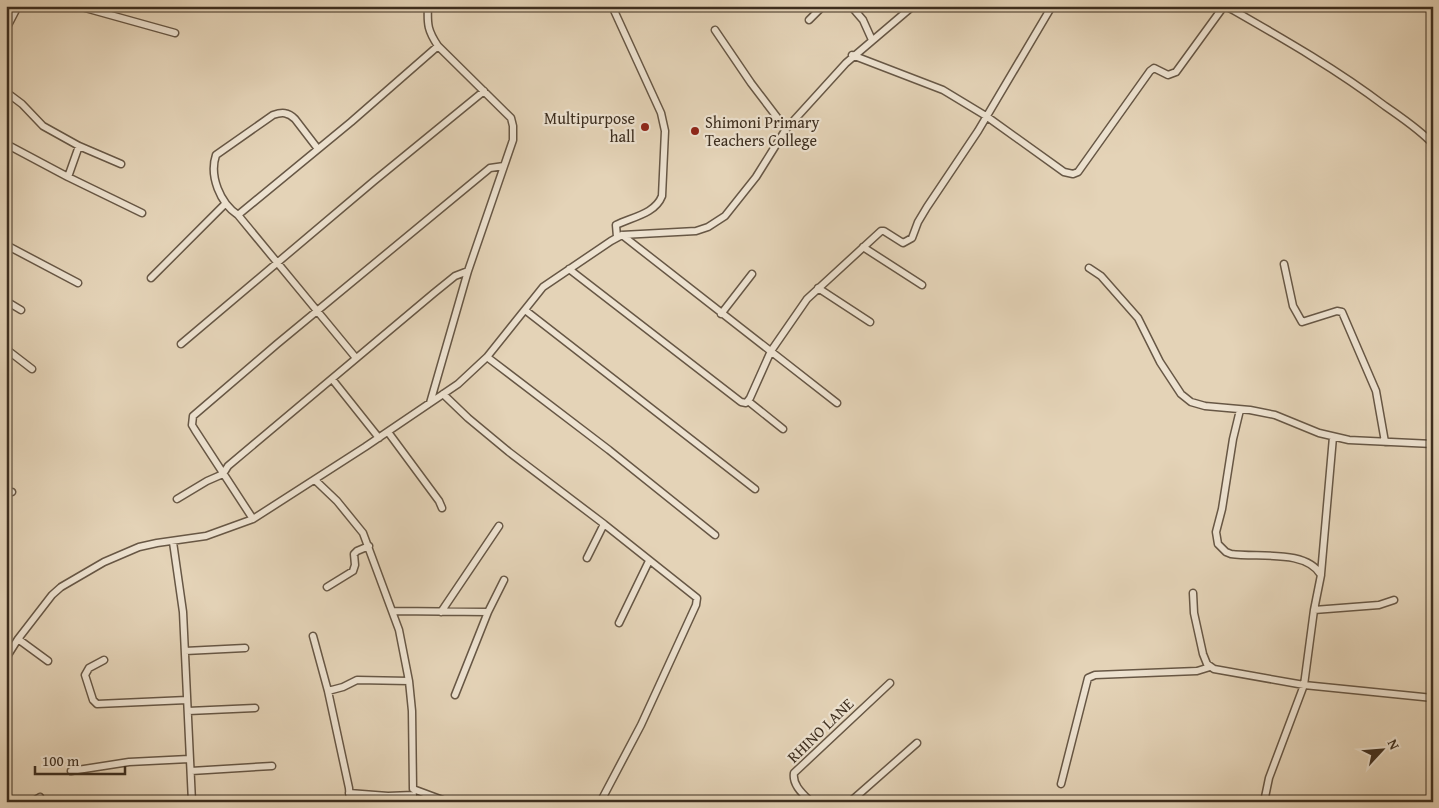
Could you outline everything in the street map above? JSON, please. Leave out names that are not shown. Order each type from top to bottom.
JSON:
[{"type":"street","points":[[6,29],[8,20],[18,6]]},
{"type":"street","points":[[78,6],[175,33]]},
{"type":"street","points":[[428,6],[427,23],[432,37],[438,46],[511,118],[513,126],[513,140],[468,271],[430,403]]},
{"type":"street","points":[[612,6],[661,113],[665,131],[662,196],[659,204],[652,210],[616,225],[619,236],[837,403]]},
{"type":"street","points":[[809,20],[823,6]]},
{"type":"street","points":[[851,6],[863,20],[872,40]]},
{"type":"street","points":[[6,658],[18,639],[61,587],[104,562],[139,547],[206,536],[253,519],[316,480],[458,384],[487,357],[543,287],[619,236],[696,231],[716,223],[732,209],[786,129],[852,55],[912,6]]},
{"type":"street","points":[[569,268],[744,404],[748,401],[771,351],[802,306],[818,288],[881,231],[903,243],[912,238],[918,222],[927,207],[958,163],[1052,6]]},
{"type":"street","points":[[852,55],[943,90],[986,116],[1064,172],[1073,174],[1078,172],[1150,71],[1154,68],[1168,75],[1176,72],[1225,6],[1308,53],[1373,96],[1433,144]]},
{"type":"street","points":[[715,30],[751,83],[786,129]]},
{"type":"street","points":[[238,215],[438,46]]},
{"type":"street","points":[[181,344],[484,91]]},
{"type":"street","points":[[6,92],[22,104],[43,126],[78,146],[122,164]]},
{"type":"street","points":[[318,149],[305,130],[291,115],[281,112],[273,115],[216,155],[214,163],[216,181],[225,204],[238,215],[356,358]]},
{"type":"street","points":[[6,144],[68,177],[142,212]]},
{"type":"street","points":[[68,177],[78,146]]},
{"type":"street","points":[[253,519],[192,426],[193,416],[490,168],[504,166]]},
{"type":"street","points":[[151,278],[225,204]]},
{"type":"street","points":[[6,244],[78,283]]},
{"type":"street","points":[[863,247],[922,285]]},
{"type":"street","points":[[1284,264],[1293,306],[1302,322],[1338,311],[1342,312],[1376,391],[1385,442]]},
{"type":"street","points":[[1089,268],[1101,276],[1138,318],[1160,362],[1186,399],[1198,405],[1275,415],[1318,433],[1348,440],[1433,444]]},
{"type":"street","points":[[177,499],[223,474],[228,466],[356,358],[455,276],[468,271]]},
{"type":"street","points":[[722,314],[752,274]]},
{"type":"street","points":[[818,288],[870,322]]},
{"type":"street","points":[[6,301],[21,310]]},
{"type":"street","points":[[525,310],[755,489]]},
{"type":"street","points":[[6,349],[32,369]]},
{"type":"street","points":[[487,357],[715,535]]},
{"type":"street","points":[[332,379],[379,438]]},
{"type":"street","points":[[443,394],[468,418],[509,452],[694,594],[698,601],[640,725],[602,799]]},
{"type":"street","points":[[748,401],[783,429]]},
{"type":"street","points":[[1240,410],[1216,532],[1218,544],[1231,554],[1294,558],[1306,561],[1315,567],[1321,576]]},
{"type":"street","points":[[388,432],[435,495],[442,508]]},
{"type":"street","points":[[1264,802],[1270,778],[1304,686],[1314,610],[1321,576],[1334,437]]},
{"type":"street","points":[[316,480],[337,501],[363,533],[399,630],[409,681],[412,711],[413,795]]},
{"type":"street","points":[[587,558],[604,524]]},
{"type":"street","points":[[441,612],[499,526]]},
{"type":"street","points":[[173,542],[183,612],[192,802]]},
{"type":"street","points":[[327,587],[353,571],[355,565],[354,554],[369,546]]},
{"type":"street","points":[[619,623],[649,560]]},
{"type":"street","points":[[455,695],[488,612],[504,580]]},
{"type":"street","points":[[1192,593],[1194,613],[1204,660],[1214,669],[1304,686],[1433,698]]},
{"type":"street","points":[[1314,610],[1379,605],[1394,600]]},
{"type":"street","points":[[393,611],[488,612]]},
{"type":"street","points":[[314,636],[328,691],[350,793],[350,802]]},
{"type":"street","points":[[18,639],[48,661]]},
{"type":"street","points":[[185,651],[245,648]]},
{"type":"street","points":[[104,660],[89,668],[85,675],[93,700],[97,704],[187,700]]},
{"type":"street","points":[[1061,784],[1088,678],[1095,675],[1197,671],[1210,667]]},
{"type":"street","points":[[328,691],[344,687],[357,680],[409,681]]},
{"type":"street","name":"RHINO LANE","points":[[811,802],[796,785],[793,778],[794,773],[890,683]]},
{"type":"street","points":[[188,711],[255,708]]},
{"type":"street","points":[[850,802],[917,743]]},
{"type":"street","points":[[71,771],[129,762],[190,759]]},
{"type":"street","points":[[191,771],[272,766]]},
{"type":"street","points":[[350,793],[388,796],[413,795],[448,802]]},
{"type":"street","points":[[32,802],[40,797]]},
{"type":"place","name":"Multipurpose hall","points":[[645,127]]},
{"type":"place","name":"Shimoni Primary Teachers College","points":[[695,131]]}]
